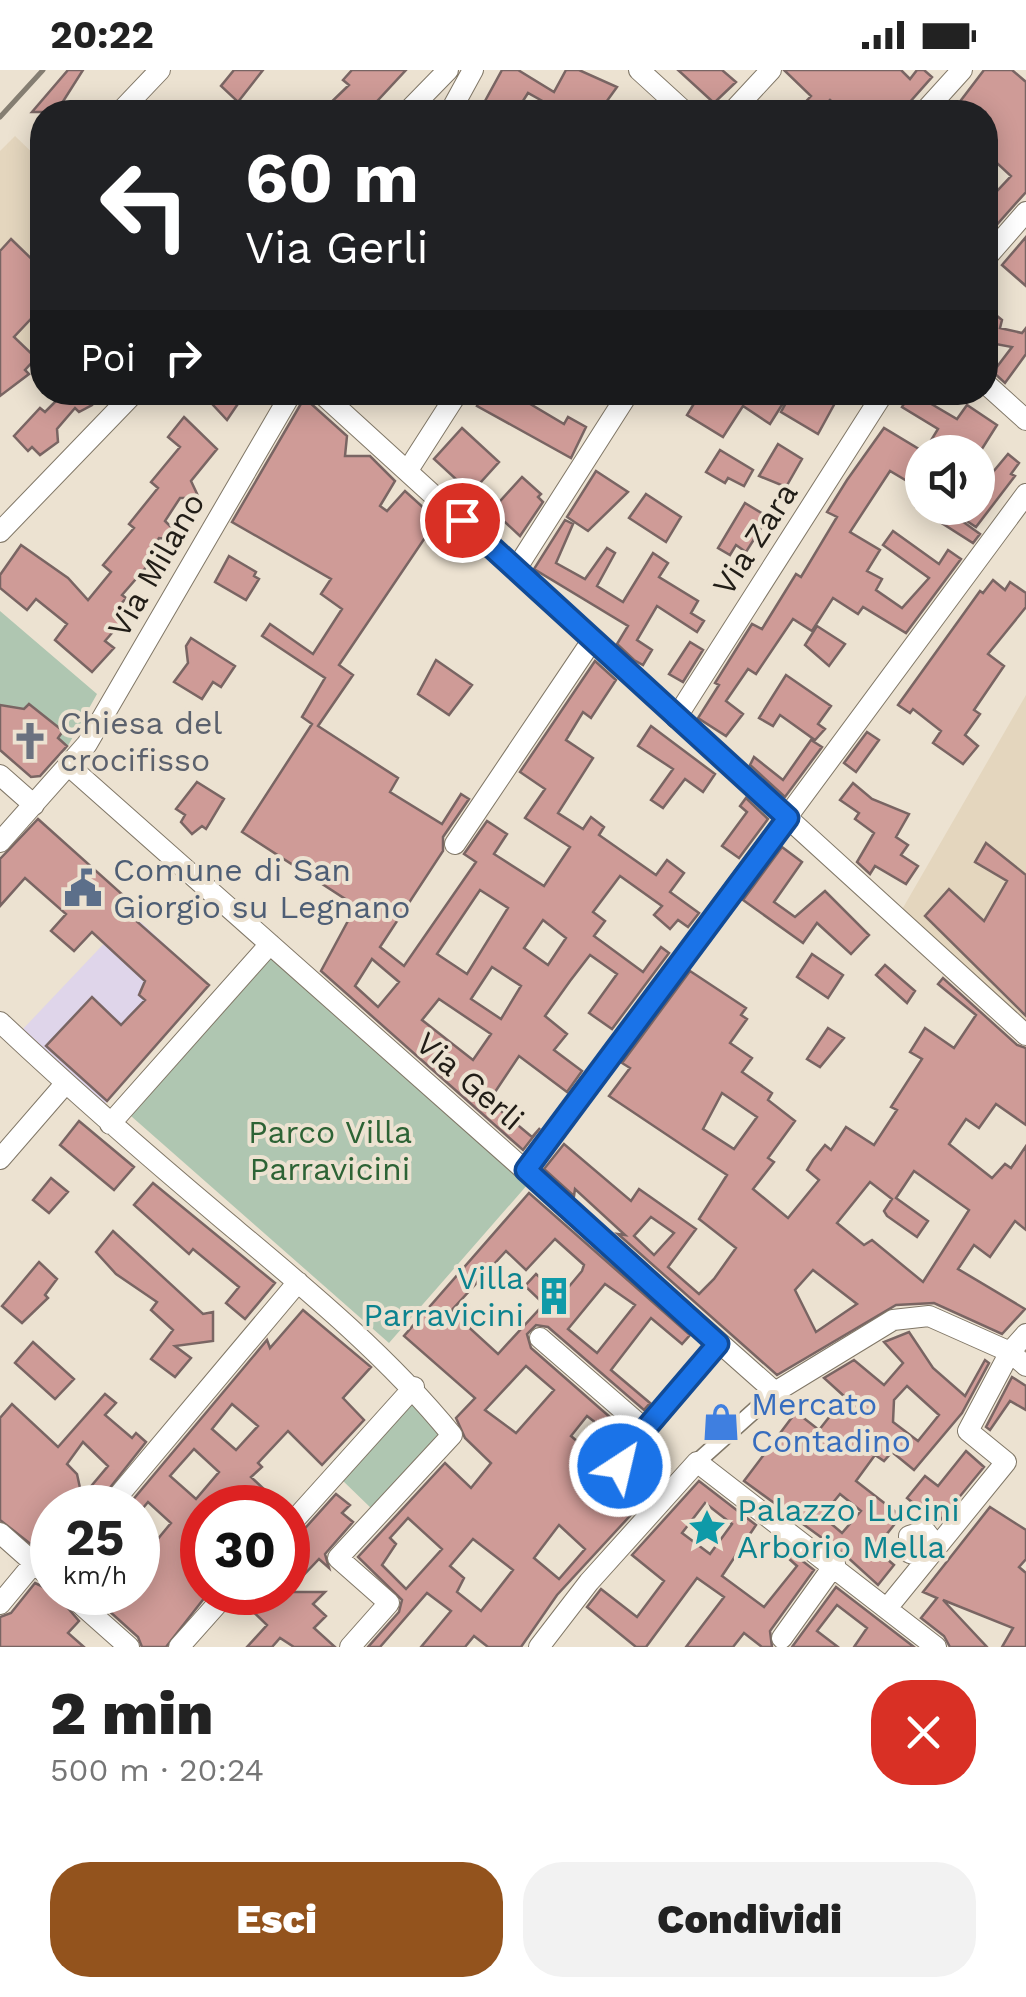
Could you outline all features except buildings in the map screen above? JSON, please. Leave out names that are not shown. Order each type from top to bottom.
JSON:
[{"type":"street","points":[[131,100],[160,70]]},
{"type":"street","points":[[419,100],[448,70]]},
{"type":"street","points":[[457,100],[474,70]]},
{"type":"street","points":[[639,70],[672,100]]},
{"type":"street","points":[[743,100],[770,70]]},
{"type":"street","points":[[935,100],[962,70]]},
{"type":"street","points":[[998,244],[1026,212]]},
{"type":"street","points":[[998,395],[1026,420]]},
{"type":"street","points":[[0,532],[122,405]]},
{"type":"street","name":"Via Milano","points":[[0,842],[87,744],[284,405]]},
{"type":"street","points":[[335,405],[1026,1035]]},
{"type":"street","points":[[408,470],[450,405]]},
{"type":"street","points":[[516,569],[620,405]]},
{"type":"street","name":"Via Zara","points":[[676,718],[876,405]]},
{"type":"street","points":[[526,1170],[1026,494]]},
{"type":"street","points":[[455,844],[591,642]]},
{"type":"street","name":"Via Gerli","points":[[68,765],[775,1392]]},
{"type":"street","points":[[0,775],[34,805]]},
{"type":"street","points":[[110,1124],[270,944]]},
{"type":"street","points":[[0,1022],[110,1124],[298,1282],[414,1388],[452,1435],[338,1558],[388,1603],[350,1647]]},
{"type":"street","points":[[0,1159],[65,1084]]},
{"type":"street","points":[[127,1485],[298,1282]]},
{"type":"street","points":[[540,1647],[589,1582],[697,1462],[775,1392],[893,1320],[929,1316],[1018,1359]]},
{"type":"street","points":[[888,1606],[1006,1462],[968,1431],[1018,1359],[1026,1334]]},
{"type":"street","points":[[540,1338],[646,1430]]},
{"type":"street","points":[[659,1503],[620,1466],[624,1454],[718,1344]]},
{"type":"street","points":[[310,1503],[414,1388]]},
{"type":"street","points":[[697,1462],[835,1564],[936,1647]]},
{"type":"street","points":[[0,1533],[30,1559]]},
{"type":"street","points":[[782,1638],[835,1564]]},
{"type":"street","points":[[0,1604],[30,1584]]},
{"type":"street","points":[[94,1615],[129,1647]]},
{"type":"street","points":[[179,1647],[208,1615]]},
{"type":"shaded area","points":[[15,136],[30,150],[30,355],[0,388],[0,151]]},
{"type":"shaded area","points":[[1026,695],[1026,1029],[900,913]]},
{"type":"shaded area","points":[[132,914],[209,985],[104,1105],[23,1029]]},
{"type":"green space","points":[[0,611],[97,694],[65,751],[20,708],[0,707]]},
{"type":"green space","name":"Parco Villa Parravicini","points":[[270,957],[528,1184],[389,1343],[131,1116]]},
{"type":"green space","points":[[414,1393],[447,1434],[374,1511],[340,1478]]},
{"type":"railway","points":[[0,117],[43,70]]},
{"type":"place","name":"Chiesa del crocifisso","points":[[30,741]]},
{"type":"place","name":"Comune di San Giorgio su Legnano","points":[[83,888]]},
{"type":"place","name":"Villa Parravicini","points":[[554,1296]]},
{"type":"place","name":"Mercato Contadino","points":[[721,1422]]},
{"type":"place","name":"Palazzo Lucini Arborio Mella","points":[[707,1528]]},
{"type":"route","points":[[462,520],[591,642],[788,818],[526,1170],[718,1344],[624,1454],[620,1466]]}]
